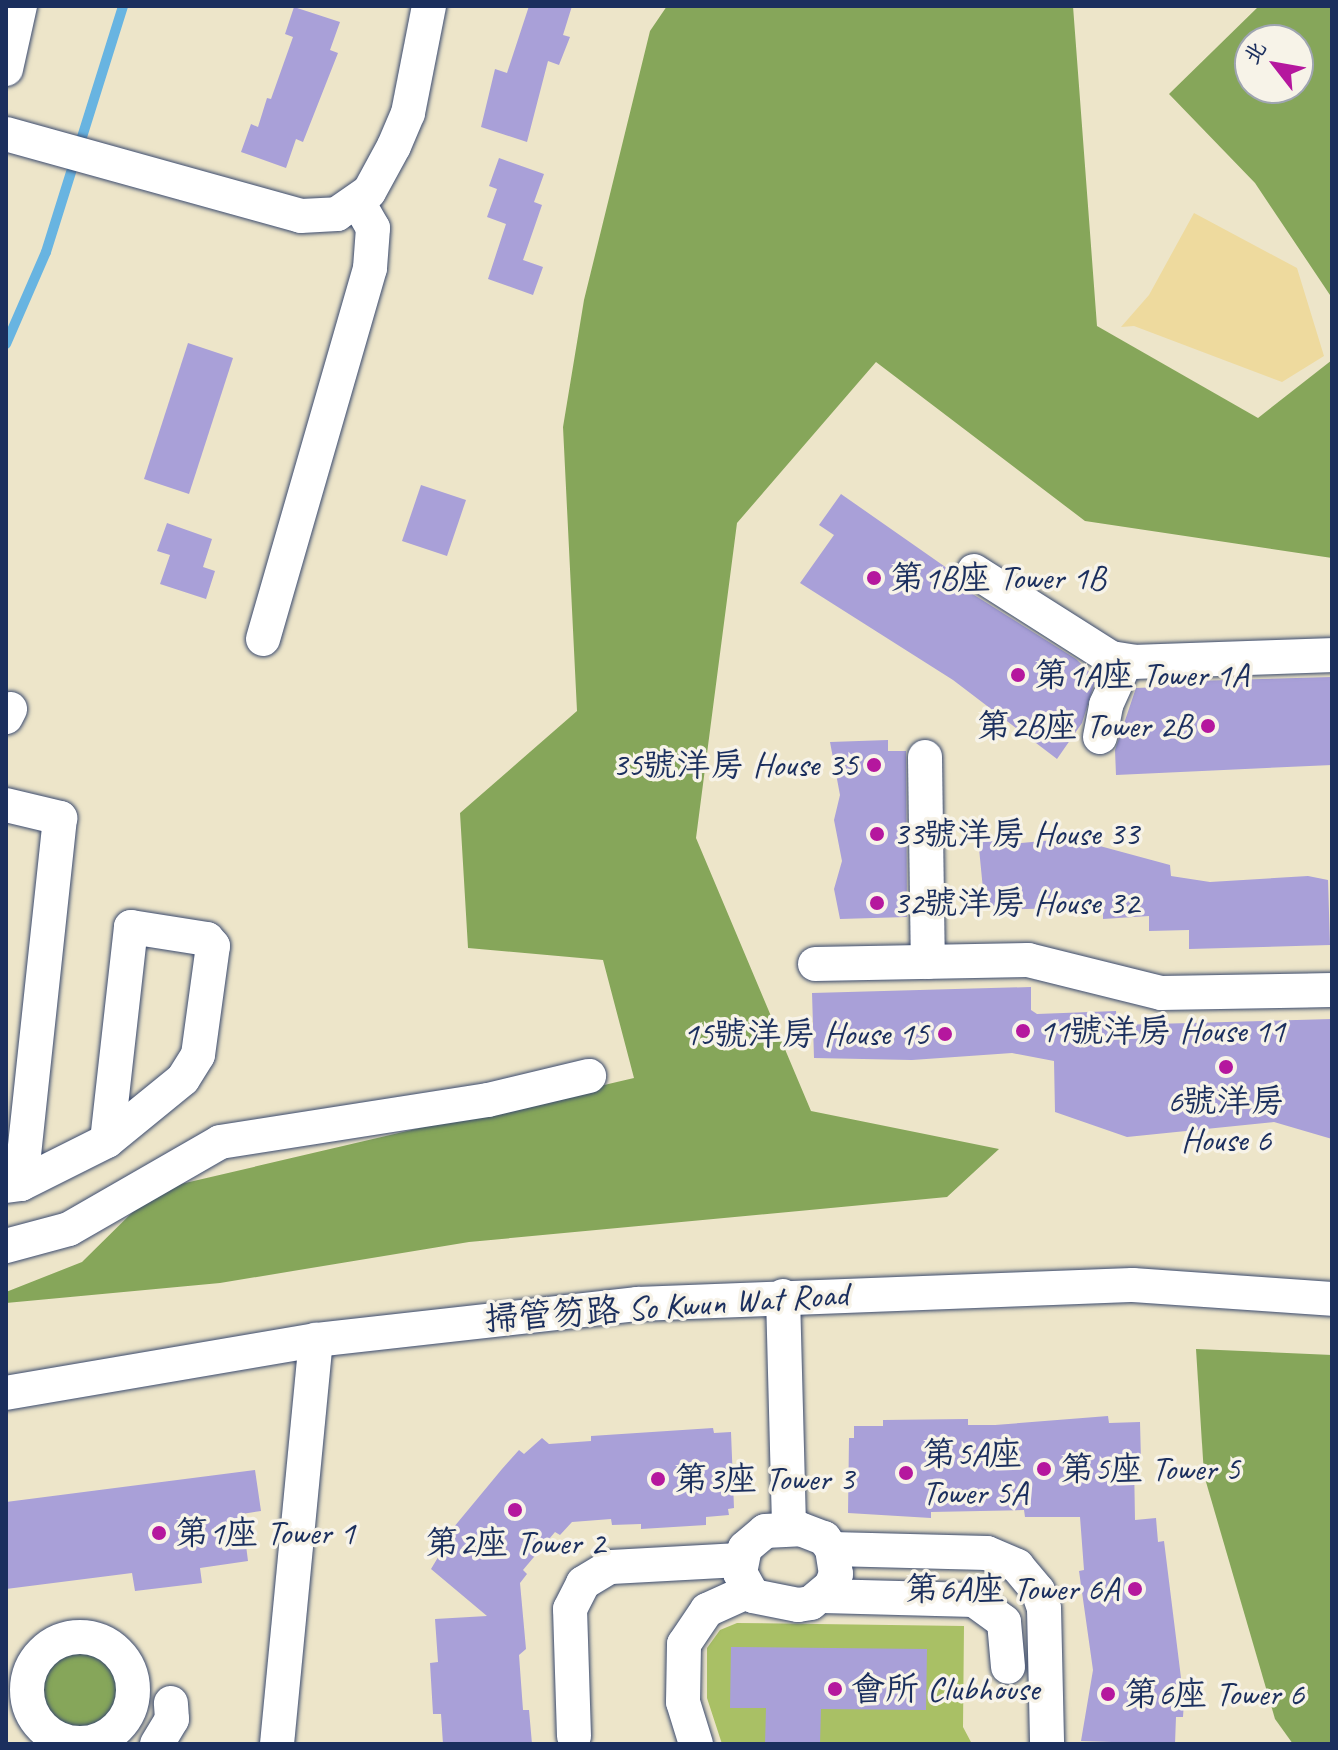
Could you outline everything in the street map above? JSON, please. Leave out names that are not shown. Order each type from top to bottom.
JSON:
[{"type":"street","points":[[6,69],[20,6]]},
{"type":"street","points":[[6,134],[301,216],[337,214],[358,202],[377,179],[408,113],[429,6]]},
{"type":"street","points":[[263,639],[370,268],[373,228],[358,202]]},
{"type":"street","points":[[974,571],[1048,622],[1111,658],[1126,661],[1332,655]]},
{"type":"street","points":[[1100,737],[1106,705],[1126,661]]},
{"type":"street","points":[[925,757],[928,962]]},
{"type":"street","points":[[6,805],[60,818],[14,1185]]},
{"type":"street","points":[[14,1185],[107,1141],[183,1079],[198,1055],[213,946],[207,939],[131,927],[107,1141]]},
{"type":"street","points":[[815,964],[1054,963],[1135,990],[1161,993],[1332,990]]},
{"type":"street","points":[[6,1246],[69,1229],[220,1142],[488,1100],[589,1076]]},
{"type":"street","name":"掃管笏路 So Kwun Wat Road","points":[[6,1393],[316,1340],[637,1304],[783,1296],[1133,1285],[1332,1299]]},
{"type":"street","points":[[783,1296],[789,1529]]},
{"type":"street","points":[[277,1744],[316,1340]]},
{"type":"street","points":[[696,1744],[683,1702],[684,1644],[707,1610],[745,1576],[754,1538],[789,1529],[812,1532],[832,1549],[987,1553],[1017,1566],[1038,1591],[1044,1608],[1047,1744]]},
{"type":"street","points":[[574,1736],[570,1609],[583,1583],[610,1567],[745,1576],[777,1605],[811,1603],[823,1596],[836,1574],[832,1549]]},
{"type":"street","points":[[823,1596],[974,1600],[1004,1622],[1009,1633],[1008,1667]]},
{"type":"street","points":[[70,1639],[95,1639],[122,1658],[133,1688],[131,1706],[109,1735],[82,1743],[57,1738],[42,1727],[18,1677],[48,1649],[70,1639]]},
{"type":"street","points":[[157,1744],[172,1719],[171,1703]]},
{"type":"green space","points":[[667,6],[1073,6],[1097,326],[1258,418],[1332,360],[1332,558],[1085,521],[876,362],[737,523],[696,838],[811,1111],[999,1149],[947,1197],[469,1242],[220,1283],[6,1303],[6,1292],[82,1262],[155,1190],[634,1078],[603,960],[468,948],[460,813],[577,711],[563,427],[584,300],[650,31]]},
{"type":"green space","points":[[1259,6],[1332,6],[1332,298],[1255,183],[1169,94],[1234,30],[1234,104],[1314,104],[1314,24],[1241,24]]},
{"type":"green space","points":[[1196,1349],[1332,1355],[1332,1744],[1293,1744],[1275,1719],[1204,1475]]},
{"type":"green space","name":"會所 Clubhouse","points":[[737,1623],[964,1626],[963,1727],[972,1744],[722,1744],[707,1698],[707,1648],[720,1630]]},
{"type":"green space","points":[[81,1648],[98,1651],[112,1660],[121,1674],[124,1691],[121,1708],[112,1722],[98,1731],[81,1734],[64,1731],[50,1722],[41,1708],[38,1691],[41,1674],[50,1660],[64,1651]]},
{"type":"sand","points":[[1194,213],[1297,268],[1324,356],[1282,382],[1134,326],[1121,327],[1149,295]]},
{"type":"building","points":[[529,6],[572,6],[563,35],[570,37],[559,65],[548,61],[527,142],[481,127],[495,69],[507,73]]},
{"type":"building","points":[[294,7],[340,22],[330,50],[338,53],[303,142],[296,139],[286,168],[241,152],[251,124],[258,127],[267,98],[271,99],[293,37],[285,34]]},
{"type":"building","points":[[499,158],[544,174],[534,202],[542,205],[523,260],[543,267],[533,295],[488,279],[506,224],[487,217],[497,189],[489,186]]},
{"type":"building","points":[[188,343],[233,358],[189,494],[144,479]]},
{"type":"building","points":[[421,485],[466,500],[447,556],[402,541]]},
{"type":"building","points":[[841,494],[954,573],[963,588],[1076,659],[1096,678],[1082,723],[1057,759],[953,680],[800,583],[834,535],[819,525]]},
{"type":"building","points":[[167,523],[212,539],[203,567],[215,571],[206,599],[160,584],[170,555],[157,551]]},
{"type":"building","name":"第2B座 Tower 2B","points":[[1332,677],[1332,765],[1116,775],[1115,750],[1136,688],[1159,687],[1159,682]]},
{"type":"building","points":[[888,740],[888,751],[906,751],[907,917],[840,919],[834,889],[842,861],[834,820],[840,795],[830,742]]},
{"type":"building","points":[[978,838],[1011,844],[1064,839],[1085,842],[1170,865],[1171,876],[1210,882],[1308,876],[1328,880],[1330,945],[1189,949],[1189,930],[1149,931],[1149,916],[1103,919],[1103,907],[985,910]]},
{"type":"building","points":[[1031,987],[1031,1010],[1037,1014],[1116,1011],[1117,1025],[1332,1019],[1332,1139],[1274,1122],[1127,1137],[1055,1112],[1054,1061],[1012,1053],[912,1060],[814,1058],[812,993]]},
{"type":"building","points":[[1108,1416],[1109,1423],[1140,1422],[1141,1461],[1134,1461],[1135,1520],[1156,1518],[1158,1542],[1164,1541],[1184,1702],[1183,1717],[1176,1717],[1175,1744],[1081,1741],[1093,1670],[1079,1571],[1084,1570],[1080,1517],[1025,1517],[1024,1510],[931,1512],[931,1518],[848,1513],[849,1438],[854,1438],[854,1426],[883,1426],[883,1420],[968,1419],[968,1425],[995,1425]]},
{"type":"building","points":[[713,1428],[714,1433],[731,1432],[734,1508],[728,1509],[729,1515],[706,1517],[706,1525],[641,1529],[641,1524],[612,1525],[611,1519],[572,1522],[560,1535],[555,1532],[523,1570],[527,1574],[520,1583],[526,1649],[519,1655],[523,1710],[529,1710],[532,1744],[443,1744],[441,1714],[433,1714],[430,1663],[438,1662],[435,1619],[487,1616],[431,1569],[443,1549],[439,1545],[502,1469],[519,1450],[524,1454],[542,1438],[549,1444],[591,1441],[591,1436]]},
{"type":"building","name":"第1座 Tower 1","points":[[255,1470],[261,1511],[242,1514],[248,1561],[200,1568],[202,1583],[135,1591],[132,1573],[6,1589],[6,1502]]},
{"type":"building","name":"會所 Clubhouse","points":[[731,1647],[927,1649],[926,1710],[821,1709],[820,1744],[765,1744],[766,1708],[730,1708]]},
{"type":"waterway","points":[[6,344],[46,252],[123,6]]},
{"type":"place","name":"第1B座 Tower 1B","points":[[874,578]]},
{"type":"place","name":"第1A座 Tower 1A","points":[[1018,675]]},
{"type":"place","name":"第2B座 Tower 2B","points":[[1208,726]]},
{"type":"place","name":"35號洋房 House 35","points":[[874,765]]},
{"type":"place","name":"33號洋房 House 33","points":[[877,834]]},
{"type":"place","name":"32號洋房 House 32","points":[[877,903]]},
{"type":"place","name":"11號洋房 House 11","points":[[1023,1031]]},
{"type":"place","name":"15號洋房 House 15","points":[[945,1034]]},
{"type":"place","name":"6號洋房 House 6","points":[[1226,1067]]},
{"type":"place","name":"第5座 Tower 5","points":[[1044,1469]]},
{"type":"place","name":"第5A座 Tower 5A","points":[[906,1473]]},
{"type":"place","name":"第3座 Tower 3","points":[[658,1479]]},
{"type":"place","name":"第2座 Tower 2","points":[[515,1510]]},
{"type":"place","name":"第1座 Tower 1","points":[[159,1533]]},
{"type":"place","name":"第6A座 Tower 6A","points":[[1135,1589]]},
{"type":"place","name":"會所 Clubhouse","points":[[835,1689]]},
{"type":"place","name":"第6座 Tower 6","points":[[1108,1694]]}]
